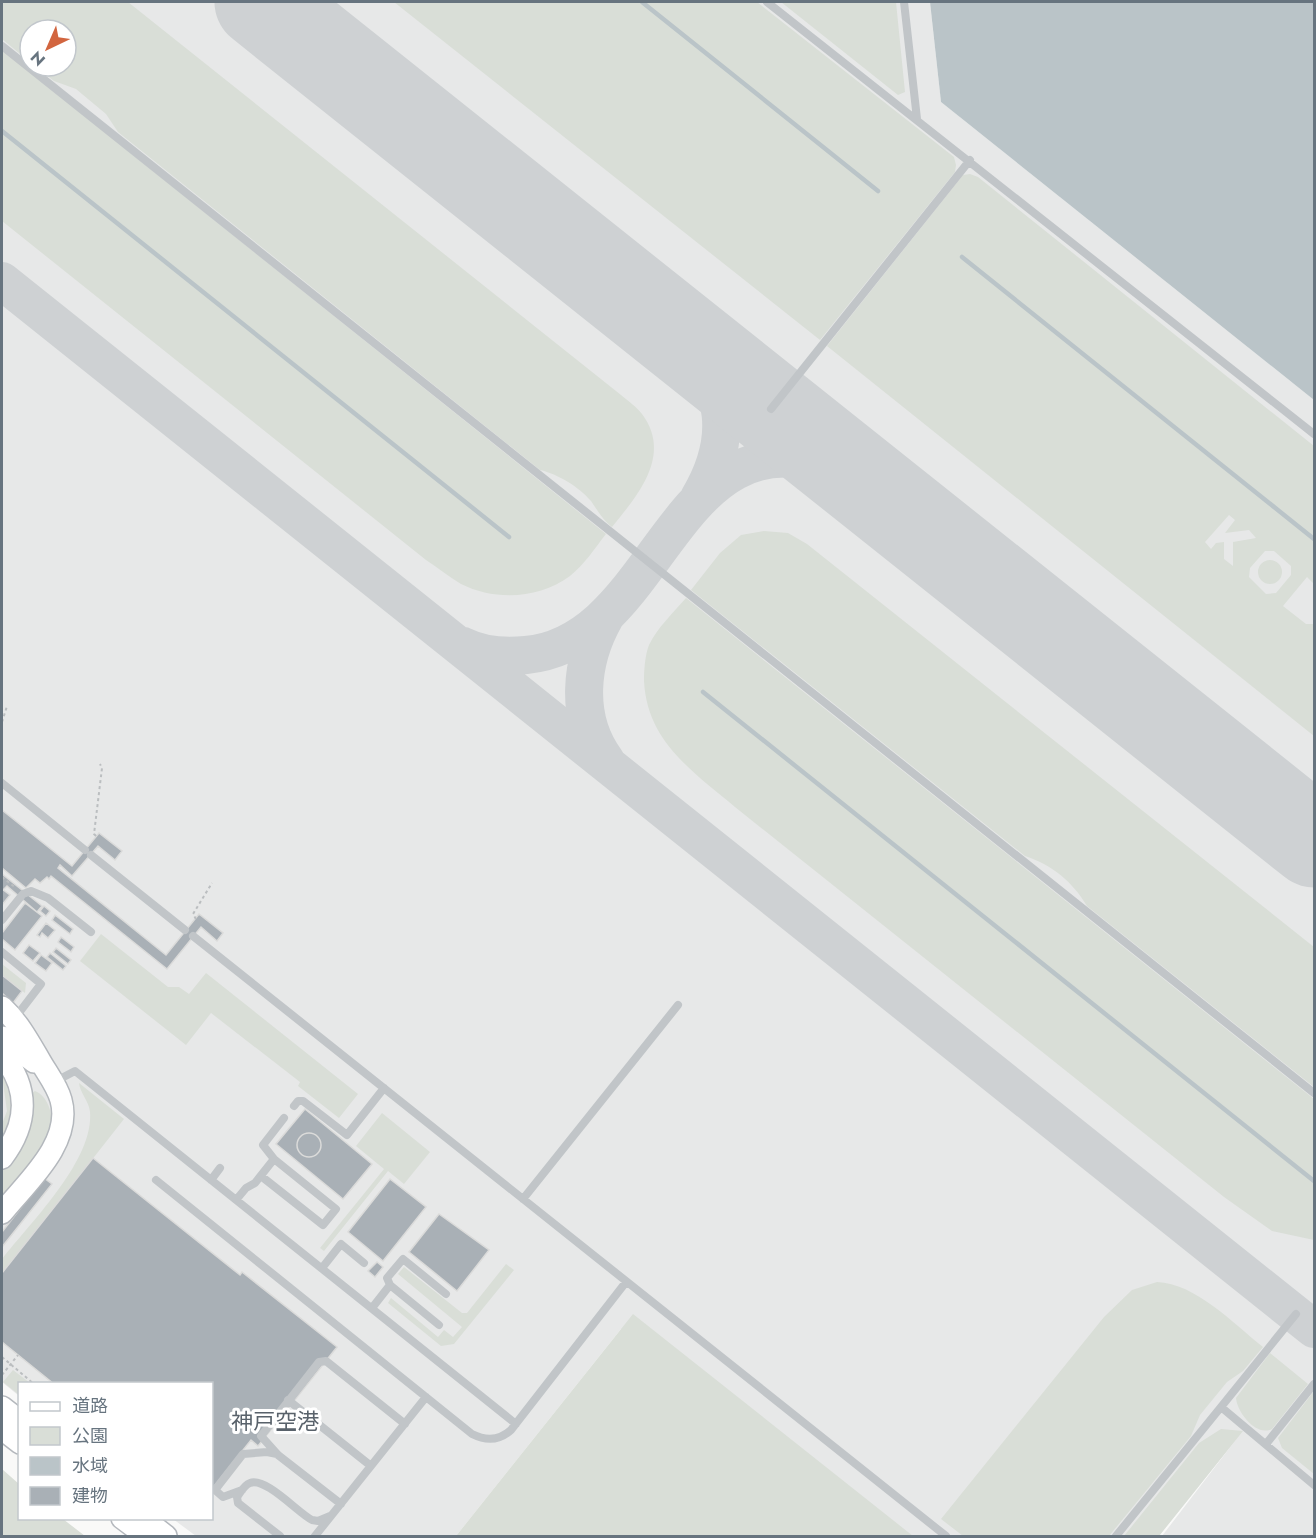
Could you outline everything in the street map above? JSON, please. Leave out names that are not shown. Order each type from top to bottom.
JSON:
[{"type":"street","points":[[2,1213],[58,1140],[63,1116],[61,1100],[49,1077],[8,1013]]},
{"type":"street","points":[[2,1037],[49,1077]]},
{"type":"street","points":[[2,1055],[19,1082],[24,1107],[17,1132],[2,1158]]},
{"type":"street","points":[[2,1407],[18,1419]]},
{"type":"street","points":[[2,1429],[18,1441]]},
{"type":"street","points":[[125,1520],[146,1536]]},
{"type":"street","points":[[146,1520],[166,1536]]},
{"type":"lane","points":[[767,2],[970,160],[1314,434]]},
{"type":"lane","points":[[904,2],[917,119]]},
{"type":"lane","points":[[2,45],[1314,1093]]},
{"type":"lane","points":[[771,408],[970,160]]},
{"type":"lane","points":[[2,783],[185,930]]},
{"type":"lane","points":[[2,920],[23,894],[31,891],[48,898],[91,932]]},
{"type":"lane","points":[[193,936],[946,1536]]},
{"type":"lane","points":[[2,952],[41,984],[8,1013]]},
{"type":"lane","points":[[523,1199],[678,1005]]},
{"type":"lane","points":[[49,1077],[75,1071],[516,1424]]},
{"type":"lane","points":[[294,1106],[298,1101],[303,1101],[347,1135],[384,1088]]},
{"type":"lane","points":[[261,1176],[323,1225],[336,1209],[274,1159],[263,1145],[284,1118]]},
{"type":"lane","points":[[236,1200],[261,1176],[274,1159]]},
{"type":"lane","points":[[211,1180],[220,1168]]},
{"type":"lane","points":[[156,1180],[480,1438],[499,1438],[516,1424],[626,1282]]},
{"type":"lane","points":[[322,1268],[341,1245],[364,1263]]},
{"type":"lane","points":[[439,1325],[390,1285],[387,1278],[403,1259],[446,1294]]},
{"type":"lane","points":[[372,1308],[390,1285]]},
{"type":"lane","points":[[1116,1536],[1296,1314]]},
{"type":"lane","points":[[340,1504],[278,1455],[261,1436],[288,1400],[323,1359],[405,1424]]},
{"type":"lane","points":[[1266,1444],[1314,1384]]},
{"type":"lane","points":[[315,1536],[426,1397]]},
{"type":"lane","points":[[288,1400],[371,1466]]},
{"type":"lane","points":[[1221,1407],[1314,1485]]},
{"type":"lane","points":[[243,1489],[223,1497],[215,1491],[243,1454],[267,1452],[278,1455]]},
{"type":"lane","points":[[280,1536],[238,1503],[237,1497],[251,1482],[262,1484],[312,1520],[324,1520],[332,1515]]},
{"type":"path","points":[[2,722],[7,706]]},
{"type":"path","points":[[96,836],[94,834],[102,768],[100,764]]},
{"type":"path","points":[[196,919],[193,914],[212,883]]},
{"type":"path","points":[[2,1375],[18,1355]]},
{"type":"path","points":[[2,1357],[33,1382]]},
{"type":"shaded area","name":"神戸空港","points":[[2,2],[930,2],[941,102],[1314,400],[1314,1536],[1162,1536],[1238,1437],[1159,1536],[880,1536],[621,1329],[456,1536],[196,1536],[174,1520],[213,1520],[213,1382],[18,1382],[18,1395],[2,1382]]},
{"type":"green space","points":[[2,2],[128,2],[635,406],[651,429],[654,445],[653,460],[648,474],[632,502],[612,527],[580,491],[561,478],[540,470],[118,132],[106,114],[76,89],[50,78],[78,78],[78,18],[18,18],[18,52],[2,39]]},
{"type":"green space","points":[[394,2],[757,2],[954,157],[955,172],[820,340]]},
{"type":"green space","points":[[781,2],[896,2],[905,92],[898,95]]},
{"type":"green space","points":[[2,50],[18,63],[18,78],[37,78],[606,534],[575,572],[558,584],[545,589],[517,595],[502,595],[461,584],[426,560],[2,221]]},
{"type":"green space","points":[[970,174],[978,177],[1314,446],[1314,584],[1307,577],[1283,606],[1306,624],[1314,624],[1314,736],[827,346],[963,175]],"holes":[[[1229,515],[1235,520],[1225,533],[1249,530],[1256,538],[1233,542],[1233,566],[1224,559],[1224,542],[1216,543],[1211,549],[1205,542]],[[1265,551],[1274,551],[1291,566],[1291,575],[1276,593],[1266,594],[1249,577],[1250,568]]]},
{"type":"green space","points":[[764,531],[788,533],[807,544],[1314,947],[1314,1087],[1087,906],[1075,889],[1053,869],[1025,856],[691,590],[720,553],[741,535]]},
{"type":"green space","points":[[1270,560],[1278,564],[1282,572],[1278,580],[1270,584],[1262,580],[1258,572],[1262,564]]},
{"type":"green space","points":[[686,598],[1314,1099],[1314,1240],[1272,1231],[1224,1197],[735,807],[674,753],[653,721],[644,681],[645,663],[652,639]]},
{"type":"green space","points":[[101,934],[168,987],[179,987],[189,994],[206,973],[358,1094],[339,1118],[298,1086],[300,1082],[211,1013],[186,1045],[80,961]]},
{"type":"green space","points":[[2,964],[26,983],[25,993],[2,975]]},
{"type":"green space","points":[[2,1075],[10,1091],[12,1108],[2,1141],[2,1124],[7,1111]]},
{"type":"green space","points":[[79,1083],[124,1119],[2,1274],[2,1259],[58,1190],[82,1150],[89,1131],[90,1112]]},
{"type":"green space","points":[[35,1091],[45,1099],[51,1112],[51,1134],[41,1154],[2,1204],[2,1168],[18,1148],[30,1094]]},
{"type":"green space","points":[[382,1113],[430,1152],[404,1184],[388,1171],[324,1251],[320,1248],[384,1169],[356,1146]]},
{"type":"green space","points":[[506,1264],[514,1270],[454,1344],[441,1346],[388,1303],[391,1298],[438,1337],[444,1330],[453,1337],[462,1327],[398,1274],[404,1267],[462,1313],[467,1313]]},
{"type":"green space","points":[[1157,1282],[1186,1289],[1200,1297],[1263,1347],[1243,1371],[1227,1382],[1200,1415],[1191,1436],[1109,1536],[963,1536],[941,1519],[1104,1317],[1132,1290]]},
{"type":"green space","points":[[633,1314],[913,1536],[456,1536]]},
{"type":"green space","points":[[1270,1353],[1308,1384],[1272,1429],[1266,1431],[1248,1422],[1236,1398]]},
{"type":"green space","points":[[13,1370],[29,1382],[18,1382],[18,1394],[3,1382]]},
{"type":"green space","points":[[1314,1391],[1314,1474],[1282,1448],[1278,1438]]},
{"type":"green space","points":[[1221,1429],[1243,1431],[1159,1536],[1124,1536],[1199,1443]]},
{"type":"green space","points":[[2,1469],[18,1483],[18,1520],[64,1520],[85,1536],[2,1536]]},
{"type":"water","points":[[930,2],[1314,2],[1314,400],[941,102]]},
{"type":"building","points":[[2,810],[72,866],[99,833],[122,851],[115,860],[98,846],[72,876],[60,865],[58,868],[166,955],[199,914],[223,933],[217,941],[201,927],[167,969],[51,876],[40,883],[35,879],[26,888],[2,868]]},
{"type":"building","points":[[2,874],[42,906],[37,912],[7,886],[2,889]]},
{"type":"building","points":[[2,889],[10,895],[2,905]]},
{"type":"building","points":[[25,903],[42,916],[15,950],[2,939],[2,933]]},
{"type":"building","points":[[44,906],[50,911],[46,916],[40,911]]},
{"type":"building","points":[[55,915],[73,929],[70,934],[52,920]]},
{"type":"building","points":[[46,923],[55,930],[48,938],[42,933],[40,937],[37,935]]},
{"type":"building","points":[[61,937],[74,947],[71,952],[58,942]]},
{"type":"building","points":[[29,945],[40,953],[33,961],[23,953]]},
{"type":"building","points":[[56,948],[71,960],[68,964],[53,952]]},
{"type":"building","points":[[50,953],[66,966],[63,970],[47,957]]},
{"type":"building","points":[[41,955],[52,963],[46,971],[35,963]]},
{"type":"building","points":[[2,975],[22,991],[13,1003],[2,993]]},
{"type":"building","points":[[305,1109],[372,1164],[343,1199],[276,1144]]},
{"type":"building","points":[[309,1133],[317,1137],[321,1145],[317,1153],[309,1157],[301,1153],[297,1145],[301,1137]]},
{"type":"building","points":[[93,1158],[240,1275],[242,1272],[337,1347],[258,1446],[251,1440],[213,1488],[213,1382],[52,1382],[2,1342],[2,1273]]},
{"type":"building","points":[[44,1178],[52,1184],[2,1247],[2,1232]]},
{"type":"building","points":[[390,1179],[426,1207],[383,1261],[348,1232]]},
{"type":"building","points":[[439,1214],[489,1250],[457,1291],[409,1252]]},
{"type":"building","points":[[377,1262],[383,1267],[375,1277],[368,1271]]},
{"type":"waterway","points":[[642,2],[878,191]]},
{"type":"waterway","points":[[2,131],[509,537]]},
{"type":"waterway","points":[[962,257],[1314,539]]},
{"type":"waterway","points":[[703,692],[1314,1181]]},
{"type":"taxiway","points":[[2,281],[1314,1329]]},
{"type":"taxiway","points":[[683,337],[709,375],[721,414],[721,435],[717,455],[699,498]]},
{"type":"taxiway","points":[[463,646],[486,654],[518,656],[574,640],[612,608],[677,526],[710,489],[750,465],[799,460],[863,481]]},
{"type":"taxiway","points":[[605,617],[590,652],[584,689],[589,727],[606,761]]},
{"type":"runway","points":[[261,2],[1314,841]]},
{"type":"district","name":"神戸空港","points":[[275,1421]]}]
